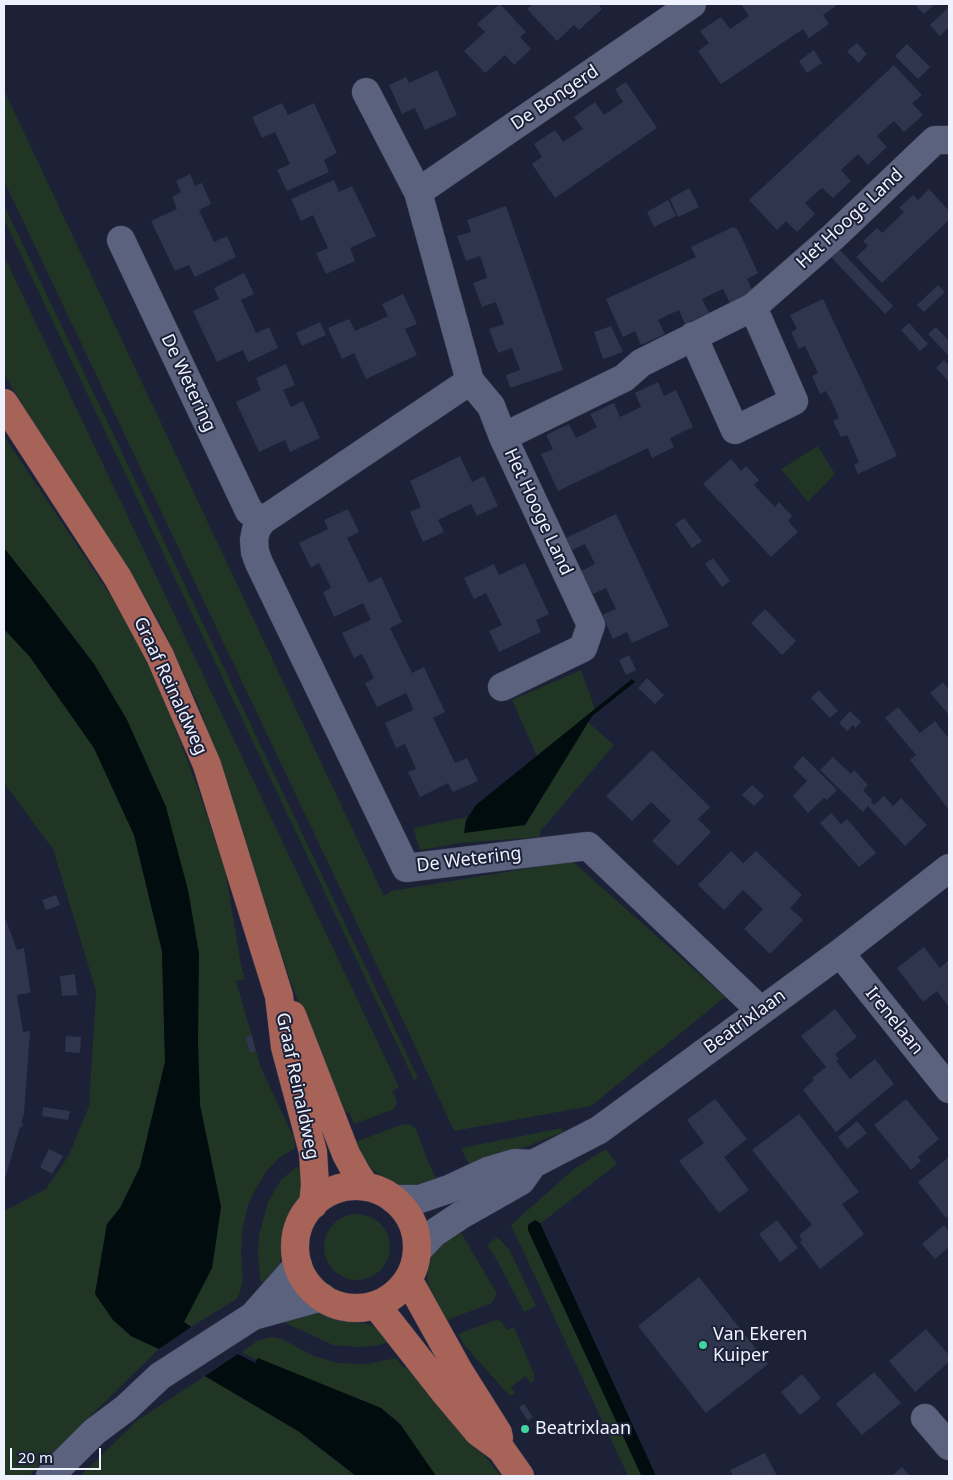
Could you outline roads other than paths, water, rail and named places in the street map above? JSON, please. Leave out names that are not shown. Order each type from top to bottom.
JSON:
[{"type":"main road","name":"Graaf Reinaldweg","points":[[4,403],[118,578],[160,656],[207,765],[279,996],[285,1047],[313,1152],[315,1185],[313,1205]]},
{"type":"main road","name":"Graaf Reinaldweg","points":[[279,996],[292,1015],[346,1154],[366,1188]]},
{"type":"main road","points":[[343,1188],[366,1188],[380,1191],[393,1199],[404,1209],[412,1222],[416,1236],[416,1261],[408,1279],[391,1298],[376,1305],[360,1308],[344,1307],[322,1297],[307,1283],[298,1265],[296,1251],[296,1236],[301,1223],[313,1205],[332,1192],[343,1188]]},
{"type":"main road","points":[[408,1279],[459,1371],[498,1433],[501,1448]]},
{"type":"main road","points":[[376,1305],[446,1394],[478,1432],[501,1448],[520,1476]]},
{"type":"street","name":"De Bongerd","points":[[418,192],[692,4]]},
{"type":"street","points":[[366,92],[418,192],[470,381],[492,406],[503,437]]},
{"type":"street","name":"Het Hooge Land","points":[[502,686],[583,648],[591,625],[503,437],[624,378],[641,364],[753,307],[833,236],[935,140],[949,140]]},
{"type":"street","name":"De Wetering","points":[[121,240],[249,511],[262,521],[256,530],[254,540],[255,552],[259,563],[406,868],[588,846],[760,1010]]},
{"type":"street","points":[[693,336],[735,430],[794,401],[753,307]]},
{"type":"street","points":[[262,521],[470,381]]},
{"type":"street","name":"Beatrixlaan","points":[[417,1251],[434,1233],[461,1215],[521,1181],[533,1164],[599,1130],[840,953],[949,868]]},
{"type":"street","name":"Irenelaan","points":[[840,953],[949,1089]]},
{"type":"street","name":"Beatrixlaan","points":[[393,1199],[420,1199],[515,1163],[533,1164]]},
{"type":"street","points":[[50,1476],[94,1432],[126,1408],[160,1376],[248,1319],[298,1265]]},
{"type":"street","points":[[248,1319],[322,1297]]},
{"type":"street","points":[[925,1418],[949,1446]]},
{"type":"place","name":"Van Ekeren Kuiper","points":[[703,1345]]},
{"type":"place","name":"Beatrixlaan","points":[[525,1429]]}]
